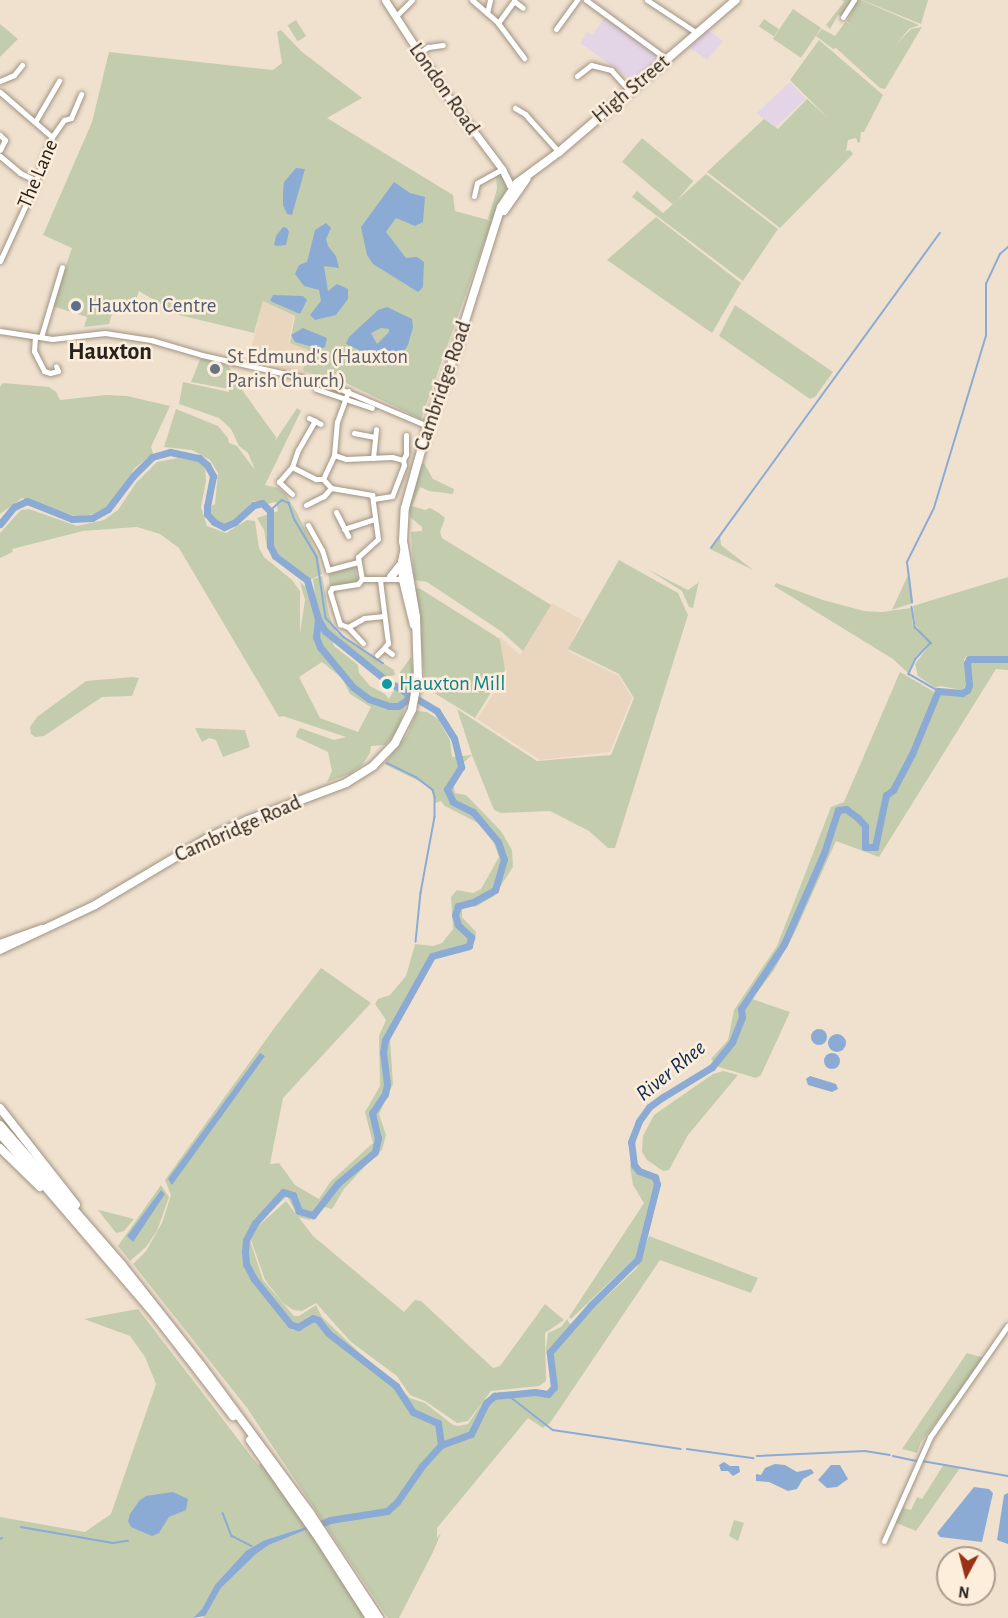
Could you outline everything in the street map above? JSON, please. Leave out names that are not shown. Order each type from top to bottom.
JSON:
[{"type":"highway","name":"High Street","points":[[516,187],[736,0]]},
{"type":"highway","name":"Cambridge Road","points":[[0,951],[95,905],[208,838],[355,778],[389,750],[403,731],[416,694],[418,667],[415,626],[410,617],[406,577],[405,508],[428,426],[453,359],[496,223],[516,187]]},
{"type":"highway","name":"Cambridge Road","points":[[404,552],[402,562],[406,577]]},
{"type":"highway","points":[[390,578],[402,562]]},
{"type":"highway","name":"Cambridge Road","points":[[0,944],[32,930],[43,929]]},
{"type":"highway","points":[[0,1108],[84,1215],[91,1229]]},
{"type":"highway","points":[[0,1125],[91,1229],[201,1365],[307,1515],[370,1618]]},
{"type":"highway","points":[[0,1134],[155,1315],[307,1515]]},
{"type":"highway","points":[[0,1148],[67,1212]]},
{"type":"highway","points":[[322,1538],[379,1618]]},
{"type":"main road","name":"London Road","points":[[385,0],[419,53],[516,187]]},
{"type":"street","points":[[395,18],[412,0]]},
{"type":"street","points":[[472,0],[498,23],[525,58]]},
{"type":"street","points":[[487,13],[490,0]]},
{"type":"street","points":[[556,29],[577,0]]},
{"type":"street","points":[[586,0],[667,59]]},
{"type":"street","points":[[647,0],[697,33]]},
{"type":"street","points":[[843,17],[854,0]]},
{"type":"street","points":[[498,23],[514,2],[523,8]]},
{"type":"street","points":[[419,53],[428,47],[443,45]]},
{"type":"street","points":[[0,81],[14,75],[22,65]]},
{"type":"street","points":[[577,76],[591,65],[611,70],[629,90]]},
{"type":"street","points":[[35,122],[59,81]]},
{"type":"street","points":[[0,103],[3,94],[52,137]]},
{"type":"street","name":"The Lane","points":[[0,261],[3,242],[22,214],[52,137],[64,120],[71,118],[81,94]]},
{"type":"street","points":[[515,108],[525,114],[559,152]]},
{"type":"street","points":[[525,114],[530,108]]},
{"type":"street","points":[[0,135],[5,140],[0,150]]},
{"type":"street","points":[[0,156],[20,173],[35,180]]},
{"type":"street","points":[[474,196],[477,183],[505,173]]},
{"type":"street","points":[[56,366],[58,371],[50,373],[44,371],[34,351],[62,267]]},
{"type":"street","points":[[0,331],[63,339],[105,333],[120,334],[305,377],[348,391],[428,426]]},
{"type":"street","points":[[29,362],[37,358]]},
{"type":"street","points":[[316,389],[372,408]]},
{"type":"street","points":[[323,479],[334,455],[337,422],[348,391]]},
{"type":"street","points":[[292,494],[279,482],[292,468],[298,450],[318,422],[309,418]]},
{"type":"street","points":[[373,458],[376,429]]},
{"type":"street","points":[[354,433],[375,437]]},
{"type":"street","points":[[373,499],[392,496],[404,465],[406,435]]},
{"type":"street","points":[[334,455],[346,459],[392,457],[403,460]]},
{"type":"street","points":[[292,468],[316,479],[323,479],[331,488],[368,494],[373,499],[378,539],[361,553],[357,562],[362,579]]},
{"type":"street","points":[[306,505],[324,496],[331,488]]},
{"type":"street","points":[[336,512],[348,536]]},
{"type":"street","points":[[344,529],[374,519]]},
{"type":"street","points":[[308,525],[322,550],[328,570],[357,562]]},
{"type":"street","points":[[362,579],[406,577]]},
{"type":"street","points":[[362,579],[358,584],[332,588],[330,592],[340,624],[348,627],[363,643]]},
{"type":"street","points":[[377,655],[388,643],[380,579]]},
{"type":"street","points":[[348,627],[364,618],[384,616]]},
{"type":"street","points":[[384,648],[392,654]]},
{"type":"street","points":[[884,1541],[930,1437],[1008,1325]]},
{"type":"shaded area","points":[[605,17],[660,57],[633,81],[580,43],[587,32],[592,35]]},
{"type":"shaded area","points":[[707,29],[723,41],[707,60],[688,46]]},
{"type":"shaded area","points":[[790,82],[806,99],[773,130],[757,113]]},
{"type":"shaded area","points":[[263,301],[294,316],[289,342],[308,350],[303,371],[248,362]]},
{"type":"shaded area","points":[[552,603],[582,620],[568,651],[619,676],[632,698],[610,752],[540,760],[477,719],[507,672],[503,664],[500,637],[520,655]]},
{"type":"green space","points":[[842,0],[861,0],[919,25],[909,29],[897,43],[911,29],[922,27],[885,89],[880,88],[836,48],[833,49],[816,36],[822,29],[835,36],[846,21],[850,26],[847,21],[857,5],[847,18],[838,15],[830,29],[826,25],[844,2]]},
{"type":"green space","points":[[862,0],[928,0],[921,24]]},
{"type":"green space","points":[[793,9],[821,28],[801,58],[773,39]]},
{"type":"green space","points":[[764,19],[779,29],[774,37],[759,26]]},
{"type":"green space","points":[[296,20],[306,36],[298,41],[288,25]]},
{"type":"green space","points":[[0,24],[18,39],[0,57]]},
{"type":"green space","points":[[281,30],[301,51],[362,98],[327,118],[453,195],[455,211],[492,221],[421,419],[346,383],[303,371],[308,350],[290,343],[295,316],[263,301],[254,333],[179,315],[139,291],[135,304],[116,300],[109,324],[84,327],[87,317],[52,306],[72,248],[43,235],[92,122],[109,52],[273,70],[282,63],[277,32]]},
{"type":"green space","points":[[819,40],[883,95],[864,132],[861,132],[860,142],[858,143],[856,138],[848,140],[846,151],[850,150],[853,154],[780,228],[707,172],[764,119],[778,129],[807,99],[828,118],[790,80]]},
{"type":"green space","points":[[642,138],[693,181],[673,205],[622,162]]},
{"type":"green space","points":[[499,173],[506,181],[507,188],[493,221],[488,219],[497,189],[496,174]]},
{"type":"green space","points":[[706,174],[778,229],[743,281],[632,197],[637,191],[663,213]]},
{"type":"green space","points":[[656,217],[741,283],[712,333],[607,260]]},
{"type":"green space","points":[[735,305],[833,372],[815,397],[810,399],[719,336]]},
{"type":"green space","points":[[201,357],[228,366],[231,370],[229,386],[232,376],[276,437],[275,441],[297,408],[301,411],[265,485],[278,488],[286,495],[318,556],[322,574],[312,579],[306,578],[273,550],[267,548],[264,530],[257,518],[278,511],[276,502],[267,504],[254,501],[237,518],[226,525],[214,519],[209,508],[215,504],[218,473],[210,460],[192,450],[164,447],[176,409],[218,426],[228,438],[229,443],[237,446],[255,470],[248,453],[239,446],[231,429],[219,418],[179,404],[183,382],[229,392],[229,389],[191,382]]},
{"type":"green space","points":[[3,383],[49,387],[56,392],[60,400],[106,395],[127,396],[170,406],[151,447],[153,453],[135,468],[106,508],[78,517],[22,498],[0,514],[0,387]]},
{"type":"green space","points":[[178,458],[200,462],[205,468],[206,481],[201,507],[207,526],[226,533],[247,520],[255,521],[259,548],[264,557],[292,580],[300,591],[300,633],[305,600],[300,582],[315,595],[313,579],[322,576],[329,615],[336,632],[394,670],[395,675],[379,679],[373,669],[364,667],[350,651],[338,641],[332,640],[334,646],[358,665],[359,673],[370,686],[385,694],[389,699],[397,685],[400,672],[411,657],[414,677],[397,732],[385,745],[371,746],[370,753],[362,765],[350,774],[327,782],[332,771],[328,752],[296,737],[297,732],[300,728],[334,740],[346,737],[283,716],[279,717],[179,548],[160,534],[137,527],[83,531],[12,549],[13,552],[0,558],[0,533],[21,510],[29,509],[77,526],[104,520],[118,510],[136,483],[157,462]],"holes":[[[322,662],[342,678],[350,694],[371,707],[358,732],[320,718],[299,677]]]},
{"type":"green space","points":[[424,463],[433,479],[454,489],[453,494],[429,491],[420,487],[412,506],[425,510],[430,508],[439,513],[445,518],[440,532],[442,538],[551,605],[523,651],[502,632],[427,582],[414,580],[411,532],[422,531],[422,527],[410,517],[409,508],[420,466]]},
{"type":"green space","points":[[720,535],[721,545],[753,570],[710,549]]},
{"type":"green space","points":[[619,560],[678,593],[688,615],[615,848],[608,848],[589,831],[550,811],[501,813],[494,810],[457,709],[537,761],[611,755],[634,698],[619,674],[568,649]]},
{"type":"green space","points":[[354,565],[358,581],[330,587],[328,572]]},
{"type":"green space","points":[[647,569],[688,590],[698,583],[700,576],[693,608],[689,607],[682,591]]},
{"type":"green space","points":[[908,575],[913,603],[892,610]]},
{"type":"green space","points":[[1008,577],[1008,658],[967,656],[964,659],[967,684],[962,690],[940,686],[935,688],[918,676],[915,664],[928,647],[916,656],[908,673],[893,659],[774,586],[776,583],[823,600],[864,611],[882,612],[911,608],[913,625],[920,631],[915,624],[913,606]]},
{"type":"green space","points":[[419,588],[500,639],[505,670],[475,718],[426,688],[414,589]]},
{"type":"green space","points":[[972,660],[1008,660],[1008,670],[996,669],[879,857],[836,841],[795,932],[774,970],[752,999],[790,1012],[761,1075],[756,1078],[719,1067],[711,1059],[728,1040],[734,1010],[777,946],[831,807],[844,802],[900,672],[938,694],[962,695],[970,690],[972,675],[969,665]]},
{"type":"green space","points":[[139,678],[132,696],[102,697],[44,736],[35,737],[31,734],[30,727],[37,717],[86,681]]},
{"type":"green space","points":[[417,711],[427,712],[438,719],[450,740],[452,757],[472,755],[464,762],[453,782],[455,793],[466,795],[501,831],[512,850],[513,867],[494,896],[477,906],[462,907],[462,917],[476,932],[475,941],[466,948],[432,959],[390,1038],[393,1084],[379,1114],[386,1135],[382,1150],[344,1189],[332,1209],[324,1207],[310,1220],[298,1217],[287,1196],[256,1226],[250,1240],[263,1280],[294,1316],[299,1316],[316,1305],[322,1317],[410,1398],[425,1403],[453,1425],[459,1426],[468,1424],[484,1400],[498,1392],[538,1390],[547,1392],[551,1386],[546,1349],[548,1333],[561,1327],[567,1319],[571,1325],[580,1321],[637,1268],[649,1236],[758,1278],[751,1293],[660,1260],[550,1423],[543,1428],[528,1418],[437,1528],[437,1538],[441,1533],[433,1552],[399,1618],[388,1618],[247,1408],[133,1264],[146,1251],[162,1223],[171,1195],[165,1180],[275,1027],[321,968],[371,1003],[283,1098],[270,1164],[279,1163],[295,1185],[319,1199],[330,1182],[373,1143],[365,1112],[380,1086],[379,1036],[386,1020],[375,1004],[378,999],[390,995],[406,976],[415,944],[433,946],[442,943],[453,929],[451,897],[457,890],[473,893],[481,889],[499,857],[492,838],[478,823],[445,806],[441,801],[435,803],[432,791],[423,783],[384,764],[407,735]]},
{"type":"green space","points":[[195,728],[245,730],[250,747],[223,757],[216,740],[209,738],[202,742]]},
{"type":"green space","points":[[723,1071],[738,1075],[688,1135],[669,1170],[663,1171],[647,1160],[642,1152],[643,1136],[654,1115],[713,1074]]},
{"type":"green space","points":[[630,1166],[636,1172],[651,1177],[655,1182],[636,1257],[571,1319],[569,1317],[644,1203],[633,1185]]},
{"type":"green space","points":[[161,1185],[169,1197],[157,1231],[146,1247],[130,1261],[118,1246]]},
{"type":"green space","points":[[286,1201],[313,1236],[404,1312],[415,1300],[421,1301],[493,1368],[500,1366],[545,1304],[564,1320],[545,1333],[546,1381],[539,1386],[491,1391],[468,1421],[457,1423],[425,1401],[410,1395],[397,1376],[351,1342],[316,1303],[302,1311],[293,1310],[283,1303],[265,1280],[251,1240],[256,1228]]},
{"type":"green space","points":[[98,1210],[134,1219],[124,1231],[116,1233]]},
{"type":"green space","points":[[138,1309],[258,1465],[262,1463],[306,1527],[265,1540],[238,1560],[216,1585],[202,1609],[193,1618],[0,1618],[0,1517],[85,1532],[111,1514],[156,1384],[145,1357],[130,1336],[84,1319]]},
{"type":"green space","points":[[967,1353],[984,1358],[921,1442],[917,1453],[902,1449]]},
{"type":"green space","points":[[944,1464],[960,1468],[916,1531],[894,1522],[900,1507],[911,1510],[917,1497],[922,1499]]},
{"type":"green space","points":[[734,1520],[744,1523],[738,1541],[729,1536]]},
{"type":"green space","points":[[308,1529],[365,1618],[203,1618],[221,1588],[256,1554],[269,1545]]},
{"type":"water","points":[[296,168],[305,169],[292,215],[287,214],[283,205],[283,192],[284,182]]},
{"type":"water","points":[[394,182],[410,193],[425,197],[423,222],[415,226],[396,218],[386,232],[406,258],[417,257],[424,262],[423,287],[418,292],[373,264],[367,255],[361,227]]},
{"type":"water","points":[[326,223],[331,228],[326,239],[328,246],[336,256],[339,268],[324,266],[328,291],[337,284],[348,289],[348,299],[336,315],[315,320],[310,315],[321,301],[319,290],[304,286],[295,274],[299,265],[307,262],[315,230]]},
{"type":"water","points":[[283,227],[289,232],[286,245],[274,245],[276,236]]},
{"type":"water","points":[[273,295],[303,296],[307,300],[300,314],[270,301]]},
{"type":"water","points":[[387,307],[412,319],[413,327],[408,345],[394,366],[346,344],[349,337],[378,310]],"holes":[[[381,328],[389,329],[389,332],[377,344],[371,333]]]},
{"type":"water","points":[[303,328],[327,338],[325,347],[320,349],[295,342],[291,335]]},
{"type":"water","points":[[816,1029],[822,1029],[827,1037],[825,1043],[816,1045],[811,1040],[811,1034]]},
{"type":"water","points":[[837,1034],[843,1037],[846,1043],[843,1049],[837,1052],[831,1049],[828,1043],[831,1037]]},
{"type":"water","points":[[260,1053],[265,1056],[172,1185],[168,1179]]},
{"type":"water","points":[[829,1053],[835,1053],[840,1061],[838,1067],[829,1069],[824,1064],[824,1058]]},
{"type":"water","points":[[810,1076],[836,1084],[838,1089],[832,1092],[808,1085],[806,1079]]},
{"type":"water","points":[[161,1190],[165,1194],[133,1242],[127,1236]]},
{"type":"water","points":[[724,1462],[730,1466],[739,1466],[740,1472],[733,1476],[728,1471],[721,1471],[719,1465]]},
{"type":"water","points":[[775,1464],[785,1465],[797,1472],[811,1469],[814,1473],[803,1479],[797,1489],[788,1491],[769,1482],[756,1481],[756,1474],[761,1475],[765,1468]]},
{"type":"water","points":[[831,1465],[840,1465],[848,1479],[837,1487],[827,1488],[818,1480]]},
{"type":"water","points":[[974,1487],[989,1489],[993,1493],[982,1542],[940,1537],[937,1533]]},
{"type":"water","points":[[173,1492],[188,1499],[186,1510],[169,1517],[159,1533],[152,1536],[131,1527],[128,1521],[130,1514],[139,1501],[146,1496]]},
{"type":"water","points":[[1008,1493],[1008,1544],[997,1540],[1004,1495]]},
{"type":"water","points":[[306,1527],[308,1529],[269,1545],[256,1554],[221,1588],[205,1616],[193,1618],[202,1609],[215,1585],[246,1551],[265,1540]]},
{"type":"waterway","points":[[711,548],[940,233]]},
{"type":"waterway","points":[[912,603],[907,562],[934,508],[986,336],[986,284],[1000,254],[1008,247]]},
{"type":"waterway","points":[[0,524],[14,507],[27,501],[72,519],[92,518],[108,509],[133,476],[152,457],[170,452],[199,458],[207,465],[213,476],[207,514],[214,522],[224,527],[235,522],[254,505],[262,503],[270,511],[270,546],[275,556],[307,580],[318,619],[325,631],[387,681],[437,711],[454,738],[461,767],[447,789],[453,802],[473,812],[498,842],[504,859],[495,890],[473,902],[458,906],[455,915],[458,925],[471,937],[469,946],[432,956],[385,1040],[383,1052],[387,1084],[385,1094],[372,1113],[378,1138],[375,1152],[338,1183],[313,1215],[299,1211],[293,1195],[283,1192],[255,1223],[246,1240],[245,1252],[246,1264],[254,1279],[290,1324],[298,1327],[313,1318],[318,1320],[328,1333],[396,1386],[413,1412],[438,1423],[441,1445]]},
{"type":"waterway","points":[[270,511],[282,500],[289,503],[295,520],[317,557],[326,618],[344,637],[383,663]]},
{"type":"waterway","points":[[912,607],[915,627],[931,643],[916,659],[909,674],[938,691]]},
{"type":"waterway","points":[[318,619],[316,637],[320,647],[353,687],[369,699],[389,706],[398,706],[407,700],[408,694]]},
{"type":"waterway","name":"River Rhee","points":[[313,1527],[330,1520],[387,1511],[397,1502],[422,1466],[441,1445],[471,1434],[486,1403],[494,1396],[535,1392],[548,1394],[554,1387],[550,1352],[591,1305],[638,1259],[657,1184],[655,1177],[639,1171],[634,1165],[631,1142],[639,1121],[649,1107],[712,1067],[732,1042],[742,1017],[741,1009],[784,944],[824,853],[838,810],[846,809],[858,818],[865,826],[865,847],[875,847],[886,795],[893,790],[912,754],[938,691],[962,693],[967,690],[969,659],[1008,659]]},
{"type":"waterway","points":[[387,763],[416,777],[433,790],[435,797],[435,817],[421,893],[416,942]]},
{"type":"waterway","points":[[508,1395],[553,1430],[681,1449]]},
{"type":"waterway","points":[[687,1449],[753,1458]]},
{"type":"waterway","points":[[757,1456],[865,1451],[890,1455]]},
{"type":"waterway","points":[[893,1456],[917,1461]]},
{"type":"waterway","points":[[922,1461],[1008,1476]]},
{"type":"waterway","points":[[223,1513],[232,1536],[252,1546]]},
{"type":"waterway","points":[[21,1527],[113,1543],[128,1541]]},
{"type":"place","name":"Hauxton Centre","points":[[76,306]]},
{"type":"place","name":"St Edmund's (Hauxton Parish Church)","points":[[215,369]]},
{"type":"place","name":"Hauxton Mill","points":[[387,684]]},
{"type":"district","name":"Hauxton","points":[[110,353]]}]
